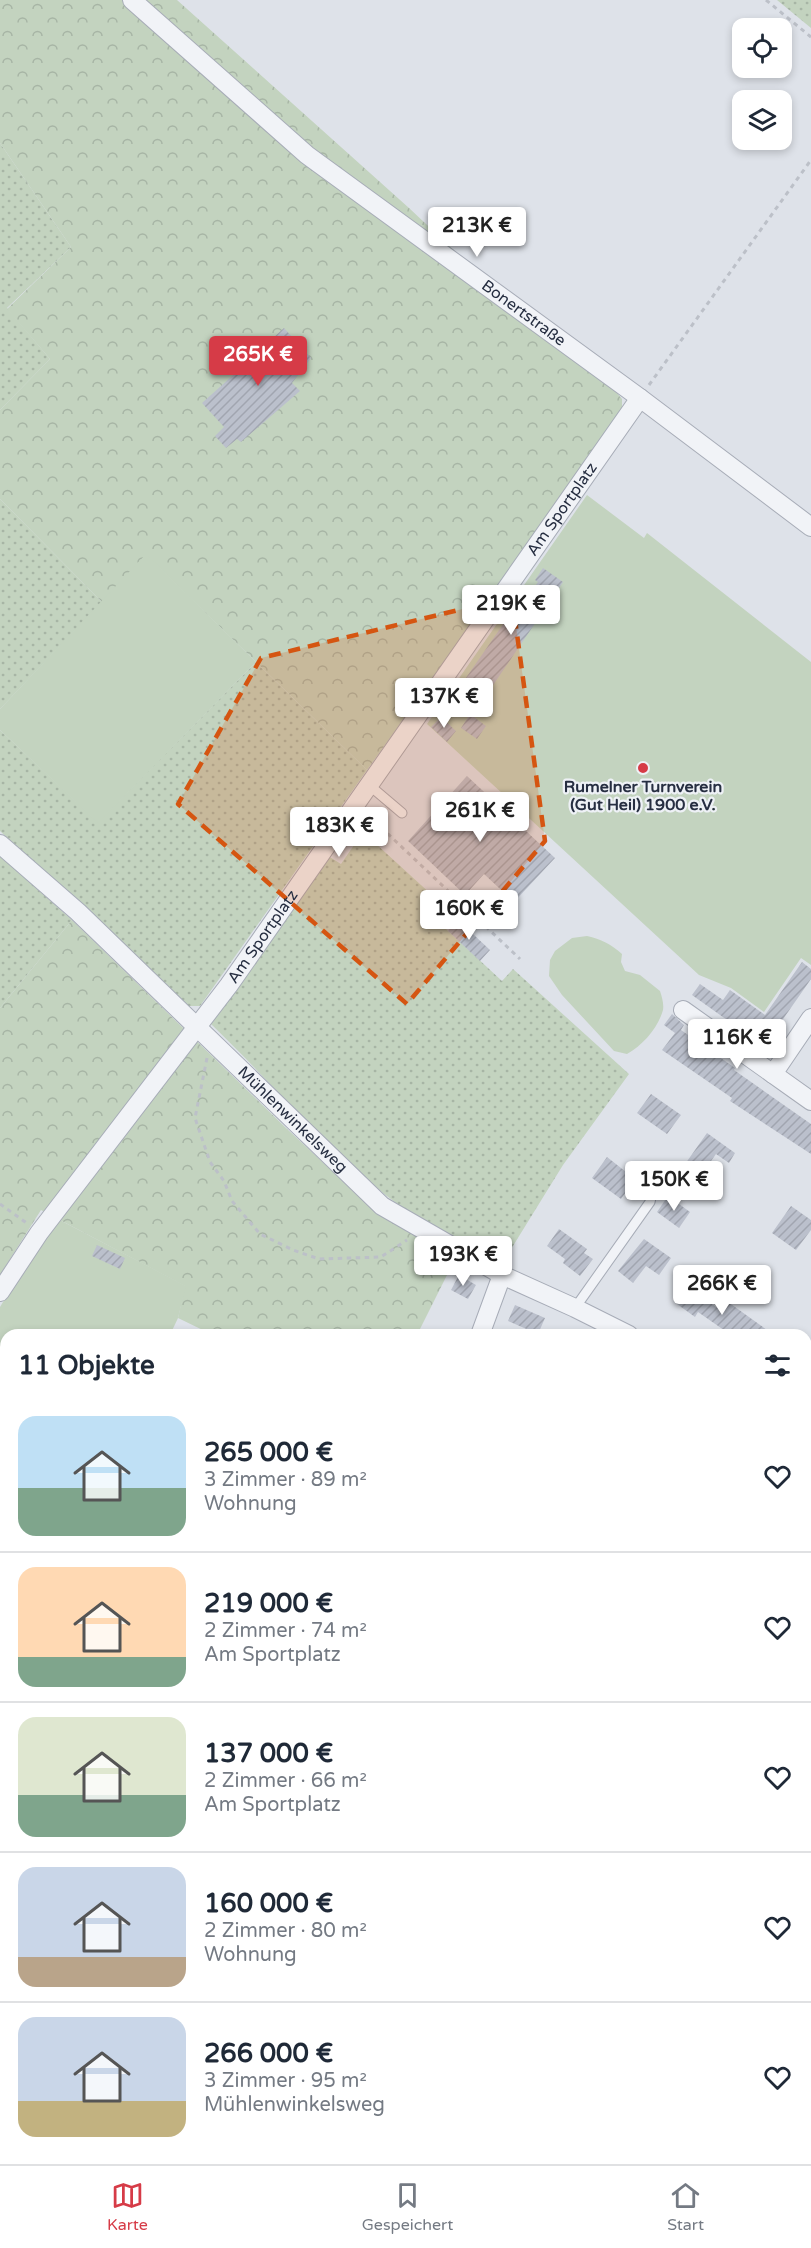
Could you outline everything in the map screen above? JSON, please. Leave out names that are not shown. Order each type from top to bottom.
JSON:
[{"type":"street","name":"Bonertstraße","points":[[132,0],[307,154],[640,398],[811,527]]},
{"type":"street","name":"Am Sportplatz","points":[[0,1292],[39,1233],[202,1032],[229,985],[640,398]]},
{"type":"street","name":"Mühlenwinkelsweg","points":[[0,844],[78,912],[382,1206],[502,1275],[617,1329]]},
{"type":"street","points":[[683,1010],[811,1101]]},
{"type":"street","points":[[772,1074],[811,1018]]},
{"type":"street","points":[[482,1329],[502,1275]]},
{"type":"lane","points":[[369,785],[402,813]]},
{"type":"lane","points":[[576,1308],[650,1202],[653,1188]]},
{"type":"path","points":[[766,0],[811,37]]},
{"type":"path","points":[[640,398],[811,160]]},
{"type":"path","points":[[356,803],[520,959]]},
{"type":"path","points":[[202,1032],[207,1062],[195,1118],[210,1162],[224,1181],[232,1201],[260,1234],[293,1250],[319,1258],[381,1257],[407,1239],[428,1232]]},
{"type":"path","points":[[0,1204],[39,1233]]},
{"type":"highlighted area","points":[[512,597],[545,841],[407,1004],[178,804],[261,658]]},
{"type":"green space","points":[[0,0],[177,0],[409,208],[556,346],[612,387],[622,399],[622,415],[367,770],[146,555],[102,602],[0,499],[0,410],[50,359],[7,309],[71,247],[0,143]]},
{"type":"green space","points":[[777,0],[811,0],[811,28]]},
{"type":"green space","points":[[0,143],[71,247],[7,308],[50,359],[0,410]]},
{"type":"green space","name":"Rumelner Turnverein (Gut Heil) 1900 e.V.","points":[[587,495],[644,538],[647,533],[811,662],[811,965],[801,958],[764,1012],[731,988],[699,975],[427,724]]},
{"type":"green space","points":[[0,499],[102,602],[0,709]]},
{"type":"green space","points":[[146,554],[256,662],[98,823],[0,730],[0,709]]},
{"type":"green space","points":[[256,662],[367,770],[200,1006],[184,1006],[0,831],[0,730],[98,822]]},
{"type":"green space","points":[[363,832],[456,917],[446,929],[502,981],[513,969],[629,1074],[563,1165],[503,1262],[426,1221],[383,1193],[316,1132],[210,1023],[328,856],[341,864]]},
{"type":"green space","points":[[0,856],[72,920],[0,1008]]},
{"type":"green space","points":[[72,920],[377,1213],[456,1257],[420,1329],[201,1329],[178,1318],[185,1286],[41,1210],[0,1275],[0,1008]]},
{"type":"green space","points":[[587,936],[614,947],[622,954],[621,962],[625,971],[640,975],[660,991],[663,1008],[658,1023],[644,1041],[627,1054],[614,1051],[562,995],[549,976],[550,960],[555,951],[572,938]]},
{"type":"green space","points":[[56,1218],[186,1286],[173,1329],[0,1329],[0,1307]]},
{"type":"building","points":[[284,328],[311,358],[292,383],[300,391],[241,442],[237,439],[226,448],[215,436],[224,427],[202,403],[249,361],[239,351],[253,337],[262,348]]},
{"type":"building","points":[[543,568],[563,582],[483,700],[461,685],[515,607],[519,610],[538,582],[535,580]]},
{"type":"building","points":[[470,714],[486,726],[477,739],[461,728]]},
{"type":"building","points":[[441,717],[456,731],[447,742],[431,727]]},
{"type":"building","points":[[467,776],[555,858],[514,902],[484,874],[465,895],[408,841]]},
{"type":"building","points":[[458,920],[490,950],[480,961],[448,931]]},
{"type":"building","points":[[802,962],[811,969],[811,979],[772,1035],[780,1041],[772,1052],[692,995],[700,984],[723,1000],[730,990],[765,1015]]},
{"type":"building","points":[[672,1014],[684,1025],[681,1030],[811,1124],[811,1154],[730,1101],[732,1098],[662,1050],[675,1033],[664,1025]]},
{"type":"building","points":[[651,1094],[681,1115],[667,1134],[637,1113]]},
{"type":"building","points":[[707,1133],[735,1153],[729,1163],[716,1154],[699,1178],[683,1167]]},
{"type":"building","points":[[607,1157],[635,1179],[621,1199],[592,1178]]},
{"type":"building","points":[[668,1196],[690,1212],[679,1228],[657,1212]]},
{"type":"building","points":[[791,1206],[811,1220],[811,1230],[796,1250],[772,1233]]},
{"type":"building","points":[[559,1229],[587,1249],[584,1253],[593,1259],[580,1276],[563,1263],[565,1259],[547,1246]]},
{"type":"building","points":[[644,1239],[671,1258],[659,1275],[646,1266],[633,1283],[618,1271]]},
{"type":"building","points":[[97,1245],[125,1258],[120,1269],[92,1256]]},
{"type":"building","points":[[459,1275],[476,1285],[468,1299],[451,1290]]},
{"type":"building","points":[[688,1288],[722,1311],[728,1302],[766,1329],[722,1329],[698,1312],[695,1317],[677,1304]]},
{"type":"building","points":[[515,1305],[545,1318],[540,1329],[526,1329],[508,1321]]},
{"type":"place","name":"Rumelner Turnverein (Gut Heil) 1900 e.V.","points":[[643,768]]}]
